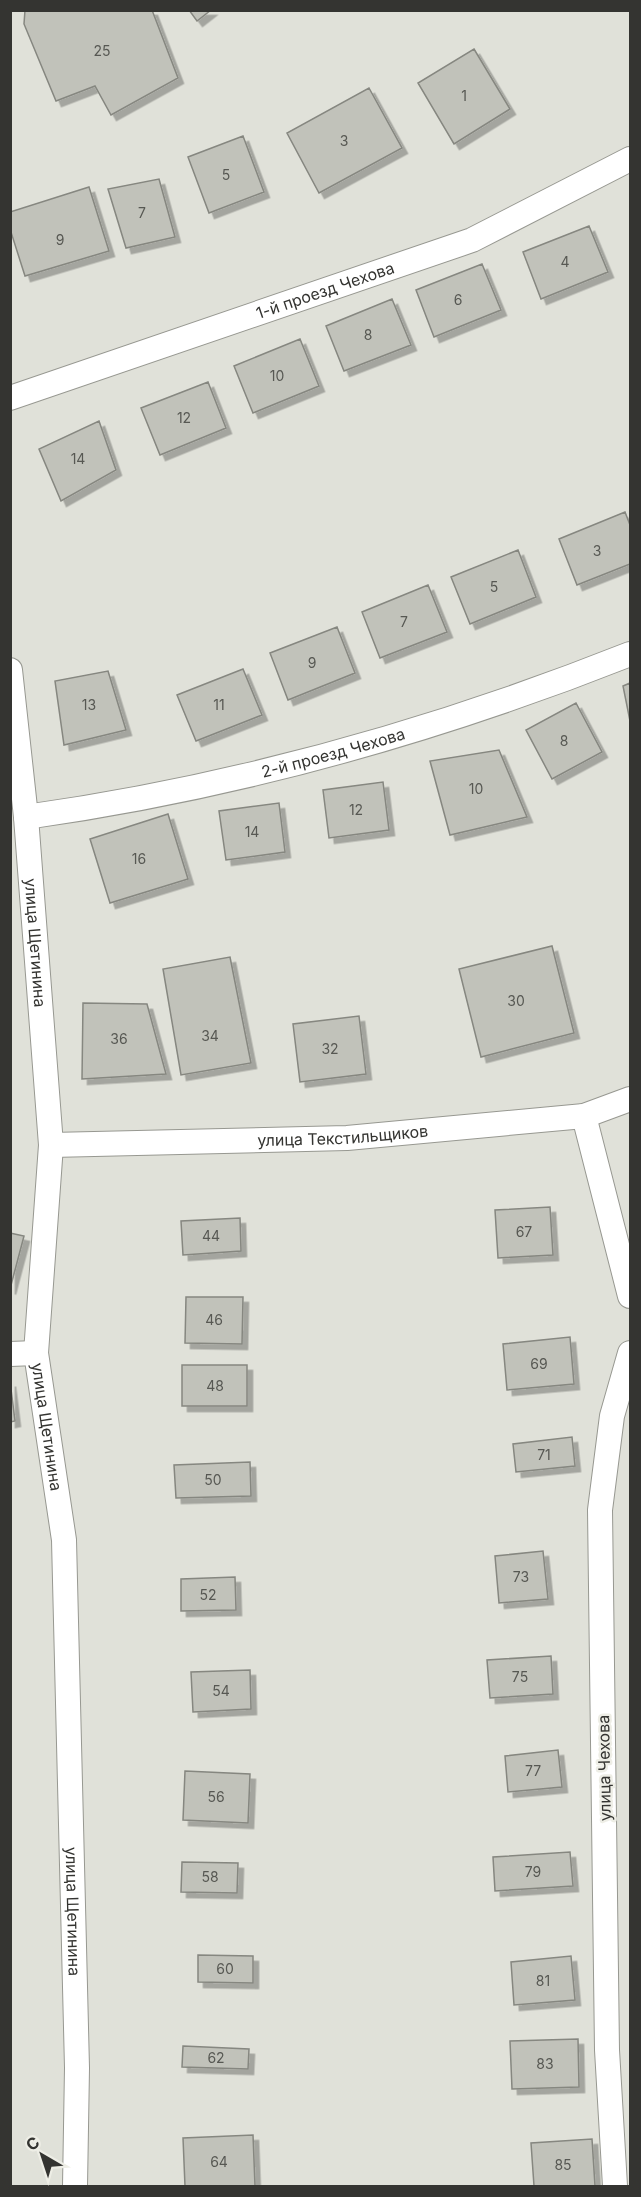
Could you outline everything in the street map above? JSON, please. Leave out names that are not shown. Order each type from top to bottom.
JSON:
[{"type":"street","name":"1-й проезд Чехова","points":[[10,398],[472,240],[630,159]]},
{"type":"street","name":"2-й проезд Чехова","points":[[26,817],[100,807],[285,768],[555,683],[630,654]]},
{"type":"street","name":"улица Щетинина","points":[[10,670],[26,817],[51,1145],[36,1353],[64,1540],[77,2068],[75,2187]]},
{"type":"street","name":"улица Текстильщиков","points":[[51,1145],[347,1138],[584,1116],[630,1099]]},
{"type":"street","points":[[584,1116],[630,1296]]},
{"type":"street","points":[[10,1354],[36,1353]]},
{"type":"street","name":"улица Чехова","points":[[615,2187],[607,2050],[600,1510],[612,1416],[630,1353]]},
{"type":"building","points":[[25,10],[152,10],[178,78],[111,115],[95,86],[56,101],[24,24]]},
{"type":"building","points":[[189,10],[211,10],[197,21]]},
{"type":"building","points":[[474,49],[510,109],[454,144],[418,83]]},
{"type":"building","points":[[369,88],[402,148],[319,193],[287,133]]},
{"type":"building","points":[[243,136],[264,192],[209,213],[188,157]]},
{"type":"building","points":[[159,179],[175,237],[126,248],[108,189]]},
{"type":"building","points":[[89,187],[109,251],[25,276],[10,229],[10,212]]},
{"type":"building","points":[[589,226],[608,272],[541,299],[523,252]]},
{"type":"building","points":[[482,264],[501,310],[434,337],[416,290]]},
{"type":"building","points":[[392,299],[411,345],[344,371],[326,326]]},
{"type":"building","points":[[300,339],[319,386],[253,413],[234,366]]},
{"type":"building","points":[[208,382],[226,428],[160,455],[141,408]]},
{"type":"building","points":[[99,421],[116,470],[61,501],[39,449]]},
{"type":"building","points":[[625,512],[630,525],[630,564],[577,585],[559,539]]},
{"type":"building","points":[[518,550],[536,597],[470,624],[451,577]]},
{"type":"building","points":[[428,585],[447,632],[380,658],[362,612]]},
{"type":"building","points":[[337,627],[355,673],[288,700],[270,653]]},
{"type":"building","points":[[243,669],[262,715],[196,741],[177,695]]},
{"type":"building","points":[[108,671],[126,730],[64,745],[55,681]]},
{"type":"building","points":[[630,683],[630,721],[623,686]]},
{"type":"building","points":[[576,703],[602,752],[552,779],[526,730]]},
{"type":"building","points":[[499,750],[527,817],[450,835],[430,761]]},
{"type":"building","points":[[383,782],[389,830],[329,838],[323,790]]},
{"type":"building","points":[[279,803],[285,852],[226,860],[219,811]]},
{"type":"building","points":[[168,814],[188,879],[110,903],[90,839]]},
{"type":"building","points":[[552,946],[574,1033],[481,1057],[459,969]]},
{"type":"building","points":[[230,957],[251,1063],[181,1075],[163,969]]},
{"type":"building","points":[[83,1003],[147,1004],[166,1074],[82,1079]]},
{"type":"building","points":[[359,1016],[366,1074],[300,1082],[293,1024]]},
{"type":"building","points":[[550,1207],[553,1255],[498,1258],[495,1210]]},
{"type":"building","points":[[240,1218],[241,1251],[183,1255],[181,1221]]},
{"type":"building","points":[[10,1233],[24,1236],[10,1289]]},
{"type":"building","points":[[186,1297],[243,1297],[242,1344],[185,1343]]},
{"type":"building","points":[[570,1337],[574,1384],[507,1390],[503,1344]]},
{"type":"building","points":[[182,1365],[247,1365],[247,1406],[182,1406]]},
{"type":"building","points":[[10,1381],[15,1421],[10,1422]]},
{"type":"building","points":[[572,1437],[575,1466],[516,1472],[513,1444]]},
{"type":"building","points":[[250,1462],[251,1496],[176,1498],[174,1465]]},
{"type":"building","points":[[543,1551],[548,1599],[499,1603],[495,1556]]},
{"type":"building","points":[[235,1577],[236,1610],[181,1611],[181,1579]]},
{"type":"building","points":[[551,1656],[553,1694],[490,1698],[487,1660]]},
{"type":"building","points":[[250,1670],[251,1709],[193,1712],[191,1672]]},
{"type":"building","points":[[558,1750],[562,1787],[508,1792],[505,1756]]},
{"type":"building","points":[[185,1771],[250,1774],[248,1823],[183,1820]]},
{"type":"building","points":[[570,1852],[573,1886],[495,1891],[493,1857]]},
{"type":"building","points":[[182,1862],[238,1863],[237,1893],[181,1892]]},
{"type":"building","points":[[198,1955],[253,1956],[253,1983],[198,1982]]},
{"type":"building","points":[[571,1956],[575,2000],[514,2005],[511,1962]]},
{"type":"building","points":[[578,2039],[579,2087],[512,2089],[510,2041]]},
{"type":"building","points":[[183,2046],[249,2049],[248,2069],[182,2067]]},
{"type":"building","points":[[253,2135],[255,2186],[185,2186],[183,2138]]},
{"type":"building","points":[[592,2139],[595,2186],[534,2186],[531,2143]]}]
